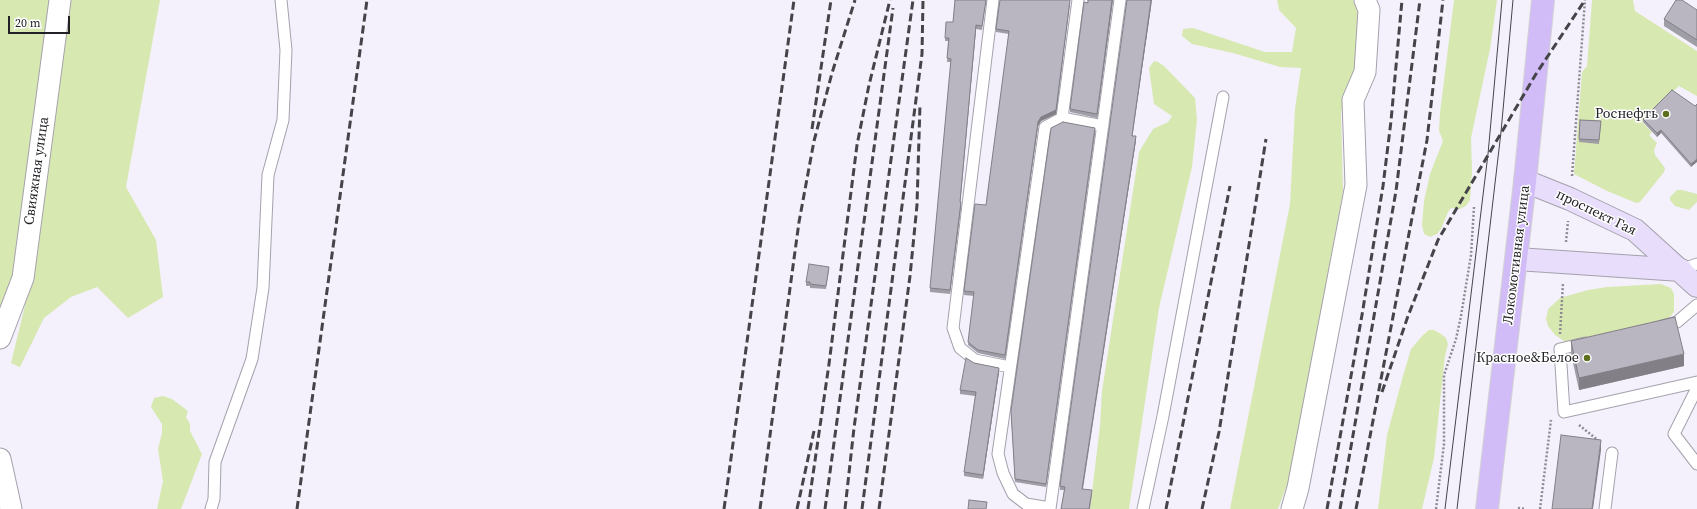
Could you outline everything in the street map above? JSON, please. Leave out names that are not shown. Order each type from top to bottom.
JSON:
[{"type":"main road","name":"Локомотивная улица","points":[[1487,509],[1517,259],[1543,0]]},
{"type":"main road","name":"проспект Гая","points":[[1525,181],[1570,199],[1635,230],[1689,267],[1697,286]]},
{"type":"main road","points":[[1517,259],[1689,267]]},
{"type":"street","name":"Свияжная улица","points":[[0,338],[23,278],[60,0]]},
{"type":"street","points":[[1292,509],[1298,488],[1356,185],[1353,100],[1365,72],[1369,10],[1365,0]]},
{"type":"street","points":[[0,459],[11,509]]},
{"type":"lane","points":[[211,509],[214,499],[215,462],[252,359],[263,288],[268,175],[283,120],[286,50],[281,0]]},
{"type":"lane","points":[[993,0],[953,328],[960,348],[975,360],[1010,367]]},
{"type":"lane","points":[[1062,118],[1078,0]]},
{"type":"lane","points":[[1102,126],[1062,118],[1045,127],[998,454],[1003,473],[1013,494],[1026,504],[1050,509],[1120,0]]},
{"type":"lane","points":[[1143,509],[1163,416],[1223,97]]},
{"type":"lane","points":[[1655,327],[1677,322],[1697,305]]},
{"type":"lane","points":[[1596,341],[1560,349],[1564,412],[1697,382]]},
{"type":"lane","points":[[1697,388],[1674,434],[1697,464]]},
{"type":"lane","points":[[1605,509],[1612,452]]},
{"type":"path","points":[[1560,349],[1565,262],[1585,0]]},
{"type":"path","points":[[1436,509],[1444,444],[1444,375],[1456,339],[1461,316],[1471,255],[1474,207]]},
{"type":"path","points":[[1564,412],[1612,452]]},
{"type":"path","points":[[1540,509],[1552,415]]},
{"type":"path","points":[[1518,508],[1526,509]]},
{"type":"green space","points":[[0,0],[56,0],[11,304],[0,305]]},
{"type":"green space","points":[[68,0],[160,0],[126,187],[156,240],[163,297],[128,318],[97,287],[71,297],[44,318],[20,367],[11,363],[29,289]]},
{"type":"green space","points":[[1277,0],[1353,0],[1358,12],[1355,65],[1341,112],[1343,191],[1290,477],[1278,509],[1230,509],[1290,204],[1295,109],[1301,68],[1280,67],[1233,53],[1192,44],[1182,36],[1183,29],[1193,28],[1265,52],[1292,52],[1296,28],[1279,10]]},
{"type":"green space","points":[[1454,0],[1497,0],[1490,49],[1471,138],[1472,172],[1470,200],[1466,206],[1460,209],[1451,208],[1441,229],[1437,234],[1430,237],[1424,234],[1422,225],[1424,201],[1430,174],[1443,141],[1439,131],[1440,113]]},
{"type":"green space","points":[[1592,0],[1633,0],[1635,11],[1697,51],[1697,96],[1679,86],[1642,122],[1652,132],[1649,135],[1657,143],[1654,150],[1655,155],[1665,168],[1664,172],[1640,202],[1636,203],[1605,190],[1574,174],[1582,72],[1587,66]]},
{"type":"green space","points":[[1154,61],[1164,66],[1195,98],[1197,120],[1192,167],[1159,308],[1129,509],[1090,509],[1100,426],[1102,391],[1139,152],[1153,129],[1168,122],[1172,116],[1154,104],[1149,68]]},
{"type":"green space","points":[[1677,190],[1697,194],[1697,202],[1689,210],[1675,206],[1670,200],[1670,197]]},
{"type":"green space","points":[[1661,284],[1671,288],[1674,294],[1674,312],[1667,320],[1567,343],[1555,335],[1548,326],[1546,319],[1548,309],[1560,298],[1588,290],[1607,287]]},
{"type":"green space","points":[[1429,330],[1434,330],[1441,334],[1446,338],[1448,344],[1445,356],[1434,458],[1422,509],[1378,509],[1387,435],[1403,376],[1411,349]]},
{"type":"green space","points":[[163,396],[172,399],[188,411],[186,417],[190,424],[190,431],[202,454],[181,509],[157,509],[163,481],[158,449],[162,433],[162,424],[151,407],[154,398]]},
{"type":"building","points":[[955,0],[986,0],[982,26],[976,25],[961,202],[950,290],[930,288],[951,59],[947,58],[949,38],[945,38],[946,22],[953,22]]},
{"type":"building","points":[[1000,0],[1070,0],[1056,110],[1041,117],[1038,122],[1005,355],[978,350],[968,342],[974,292],[964,291],[975,204],[986,205],[1009,31],[996,29]]},
{"type":"building","points":[[1088,0],[1112,0],[1097,114],[1070,109],[1084,2],[1088,3]]},
{"type":"building","points":[[1127,0],[1151,0],[1132,136],[1136,136],[1082,489],[1092,490],[1089,509],[1061,509],[1065,487],[1060,486]]},
{"type":"building","points":[[1676,0],[1682,0],[1697,10],[1697,40],[1664,19]]},
{"type":"building","points":[[1672,90],[1695,106],[1697,104],[1697,159],[1691,164],[1661,130],[1657,133],[1643,119]]},
{"type":"building","points":[[1580,120],[1601,121],[1599,140],[1579,139]]},
{"type":"building","points":[[1063,122],[1095,128],[1046,484],[1015,479],[1011,411],[1051,128]]},
{"type":"building","points":[[809,264],[829,267],[826,286],[806,282]]},
{"type":"building","points":[[1675,317],[1684,354],[1579,378],[1571,341]]},
{"type":"building","points":[[966,358],[974,363],[999,368],[983,475],[964,472],[976,392],[960,390]]},
{"type":"building","points":[[1561,435],[1601,440],[1592,509],[1552,509]]},
{"type":"building","points":[[969,500],[987,502],[986,509],[968,509]]},
{"type":"tram line","points":[[1445,509],[1488,154],[1502,0]]},
{"type":"tram line","points":[[1457,509],[1501,132],[1513,0]]},
{"type":"railway","points":[[297,509],[367,0]]},
{"type":"railway","points":[[724,509],[794,0]]},
{"type":"railway","points":[[812,129],[831,0]]},
{"type":"railway","points":[[760,509],[799,222],[814,141],[832,73],[855,0]]},
{"type":"railway","points":[[808,509],[829,364],[857,145],[869,85],[890,0]]},
{"type":"railway","points":[[845,509],[854,428],[913,0]]},
{"type":"railway","points":[[862,509],[922,54],[923,0]]},
{"type":"railway","points":[[1327,509],[1362,315],[1383,186],[1391,121],[1402,0]]},
{"type":"railway","points":[[1340,509],[1396,191],[1420,0]]},
{"type":"railway","points":[[1356,509],[1427,140],[1443,0]]},
{"type":"railway","points":[[1382,392],[1408,316],[1438,240],[1536,74],[1585,0]]},
{"type":"railway","points":[[825,509],[893,8]]},
{"type":"railway","points":[[879,509],[910,276],[917,205],[920,104]]},
{"type":"railway","points":[[1202,509],[1219,432],[1266,139]]},
{"type":"railway","points":[[1166,509],[1230,186]]},
{"type":"railway","points":[[797,509],[814,431]]},
{"type":"place","name":"Роснефть","points":[[1666,114]]},
{"type":"place","name":"Красное&Белое","points":[[1587,358]]}]
